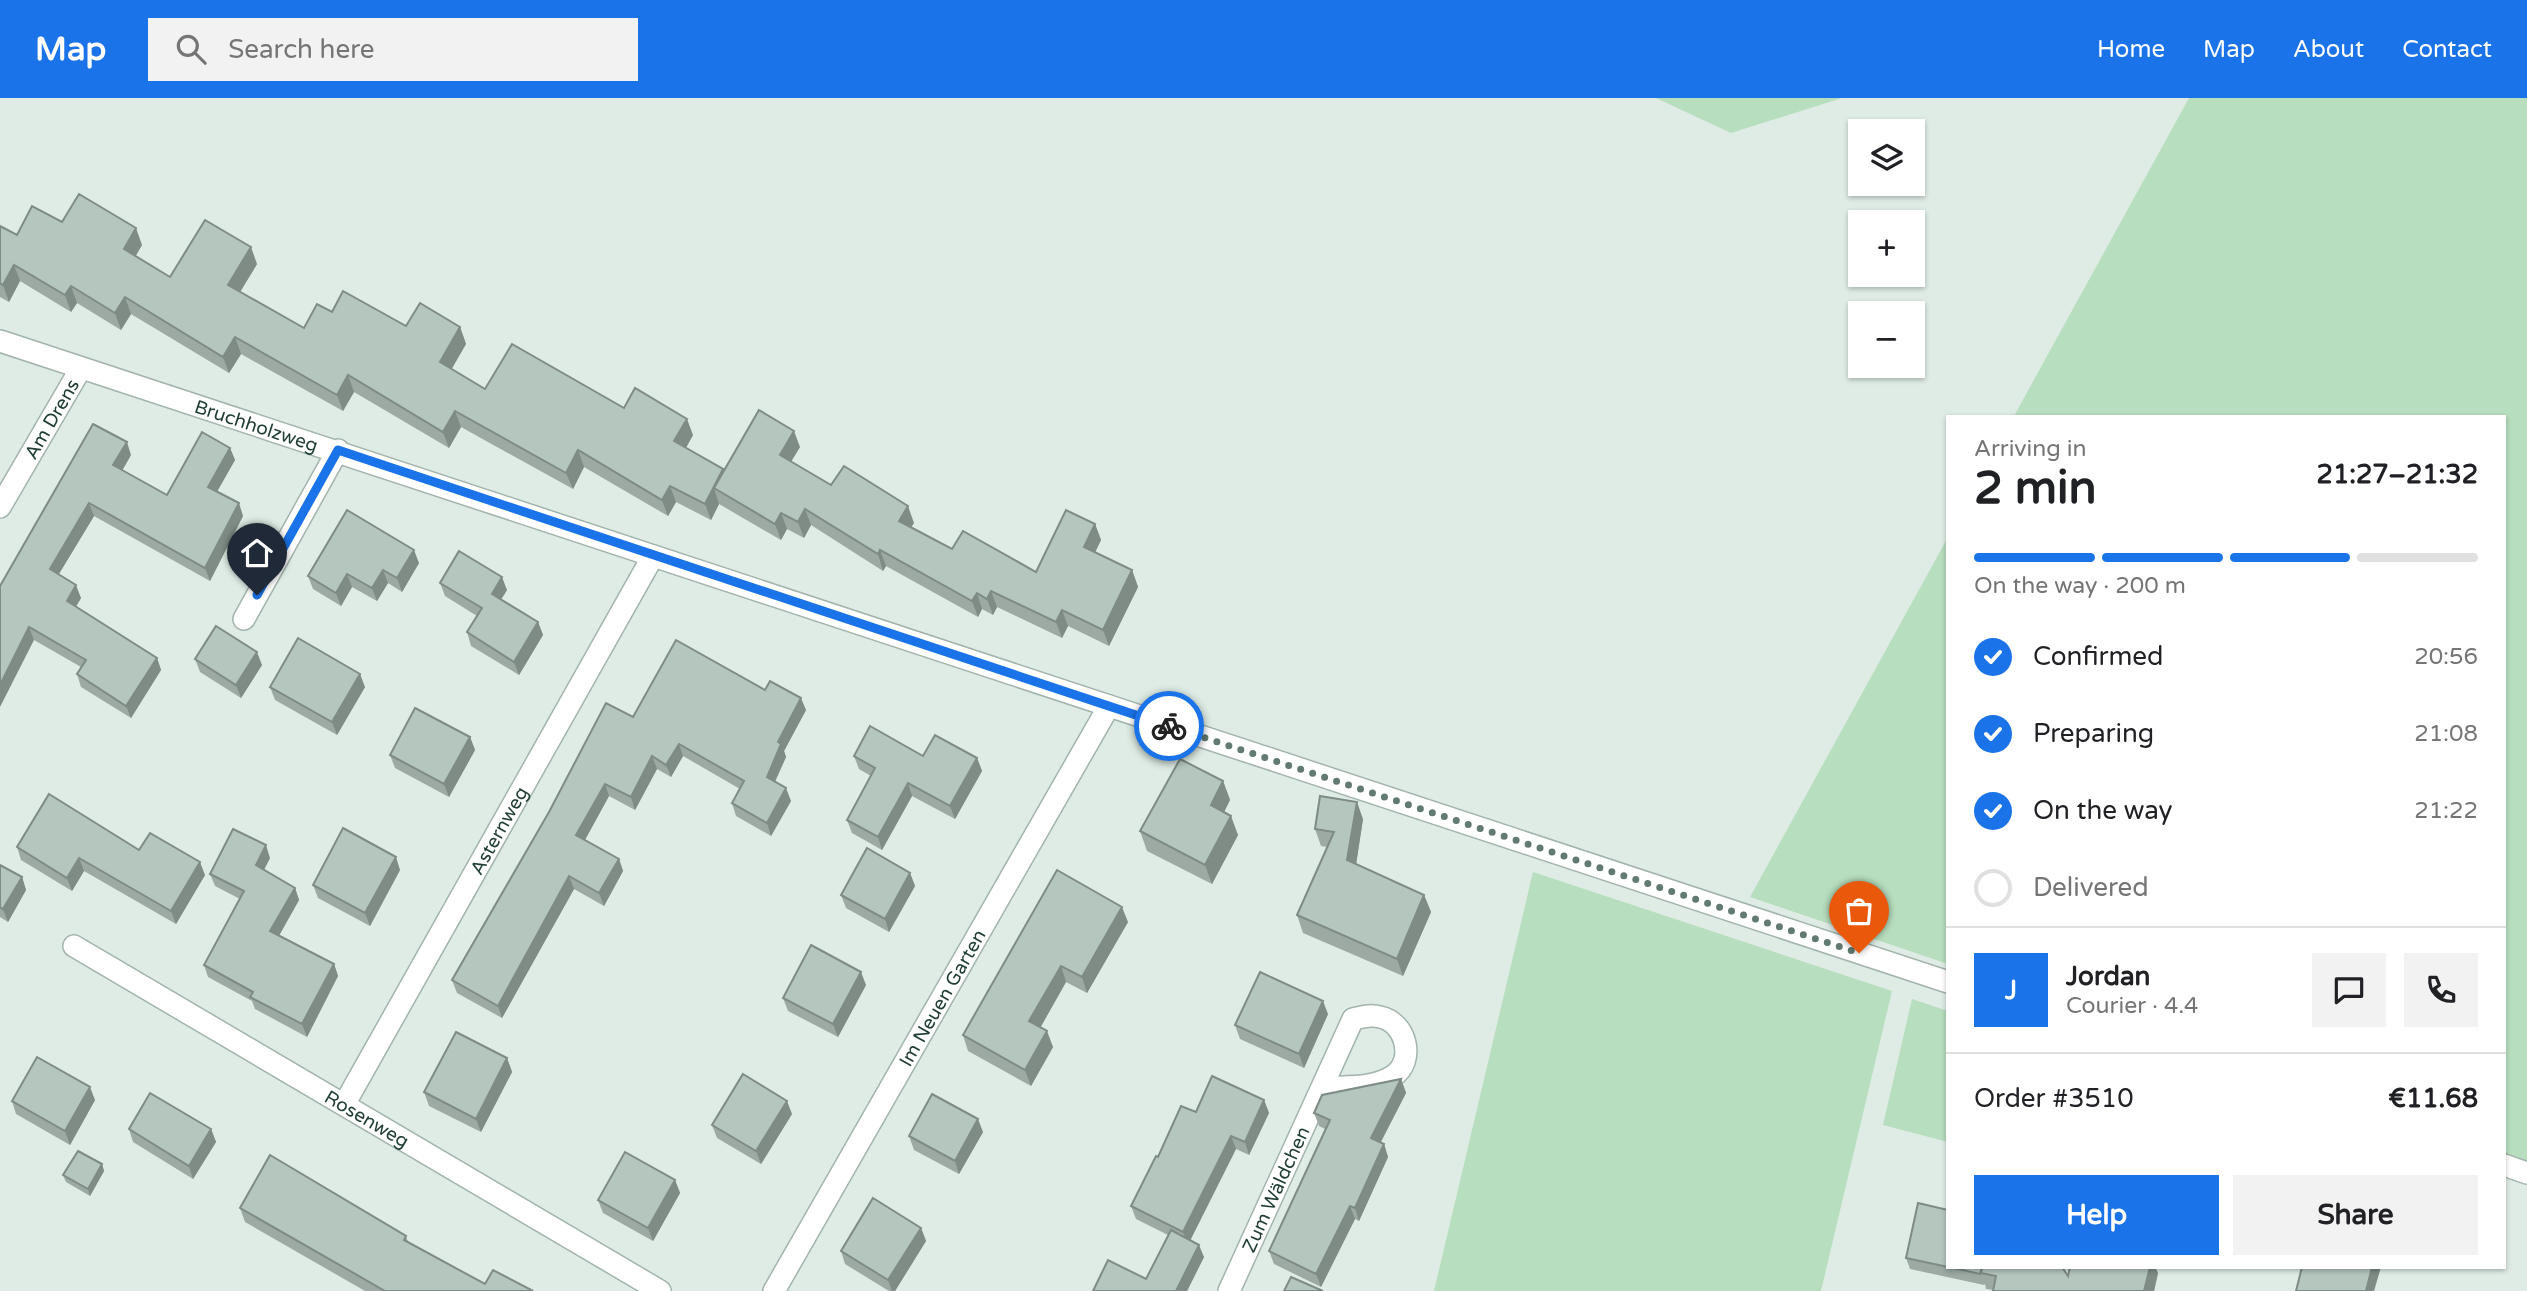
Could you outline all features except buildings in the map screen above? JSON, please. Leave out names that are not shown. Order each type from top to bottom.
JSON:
[{"type":"street","name":"Bruchholzweg","points":[[0,341],[338,450],[1946,981]]},
{"type":"street","name":"Am Drens","points":[[0,507],[81,368]]},
{"type":"street","points":[[244,619],[338,450]]},
{"type":"street","name":"Asternweg","points":[[345,1103],[653,555]]},
{"type":"street","name":"Im Neuen Garten","points":[[774,1291],[1108,706]]},
{"type":"street","name":"Rosenweg","points":[[74,946],[345,1103],[660,1291]]},
{"type":"street","name":"Zum Wäldchen","points":[[1229,1291],[1323,1088]]},
{"type":"street","points":[[2506,1166],[2527,1173]]},
{"type":"green space","points":[[1656,98],[1842,98],[1731,133]]},
{"type":"green space","points":[[2189,98],[2527,98],[2527,1173],[2506,1166],[2506,415],[2015,415]]},
{"type":"green space","points":[[1946,541],[1946,963],[1750,897]]},
{"type":"green space","points":[[1533,872],[1892,991],[1821,1291],[1434,1291]]},
{"type":"green space","points":[[1912,999],[1946,1010],[1946,1141],[1883,1125]]},
{"type":"way so far","points":[[1169,726],[1859,953]]},
{"type":"route","points":[[257,595],[338,450],[1169,726]]}]
